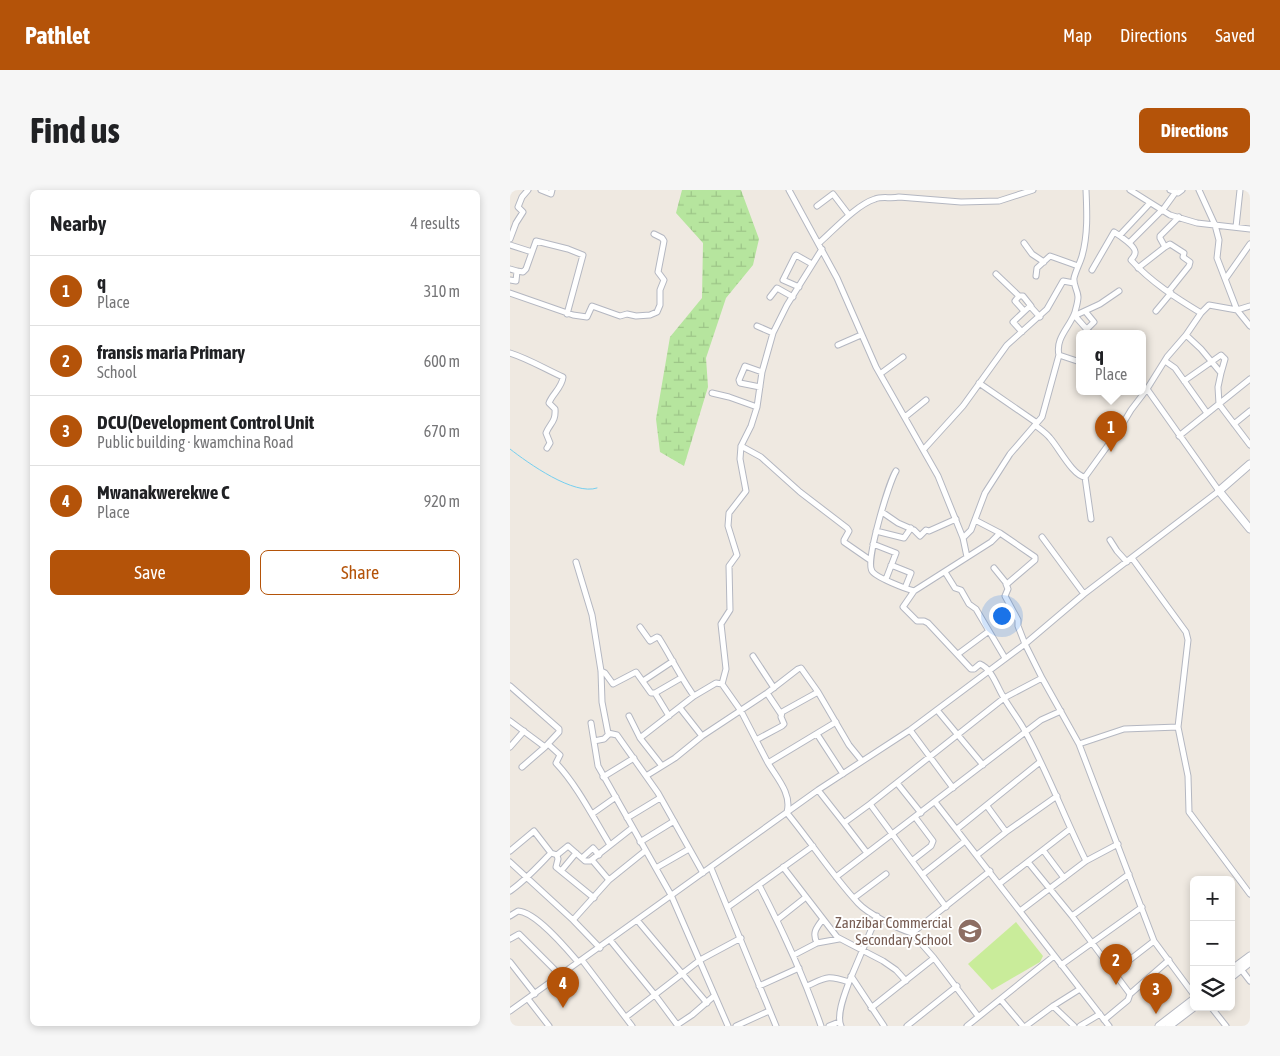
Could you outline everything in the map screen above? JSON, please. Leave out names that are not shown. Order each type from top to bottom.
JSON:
[{"type":"main road","points":[[1250,464],[1219,491],[1250,529]]},
{"type":"main road","points":[[1235,973],[1250,956]]},
{"type":"main road","points":[[1235,969],[1250,962]]},
{"type":"main road","points":[[1159,1026],[1190,1002]]},
{"type":"main road","points":[[1168,1026],[1190,1010]]},
{"type":"street","points":[[510,239],[516,223],[523,212],[518,207],[522,197],[528,190]]},
{"type":"street","points":[[541,190],[551,194],[552,190]]},
{"type":"street","points":[[789,190],[845,294],[861,335],[880,374],[924,449],[947,495],[963,538],[968,554],[967,557]]},
{"type":"street","points":[[818,243],[849,215],[877,198],[892,199],[898,197],[961,202],[999,201],[1032,190]]},
{"type":"street","points":[[963,538],[972,530],[985,493],[1010,454],[1044,412],[1059,355],[1057,349],[1061,337],[1074,316],[1078,297],[1074,282],[1085,238],[1087,215],[1086,190]]},
{"type":"street","points":[[1130,190],[1162,211],[1197,223],[1250,229]]},
{"type":"street","points":[[1141,197],[1145,190]]},
{"type":"street","points":[[1129,243],[1162,211],[1172,191],[1179,193],[1182,190]]},
{"type":"street","points":[[1200,190],[1215,225],[1218,240],[1217,258],[1237,310],[1250,326]]},
{"type":"street","points":[[1236,226],[1240,190]]},
{"type":"street","points":[[817,206],[833,194],[849,215]]},
{"type":"street","points":[[1120,235],[1150,202]]},
{"type":"street","points":[[1165,247],[1160,236],[1179,217]]},
{"type":"street","points":[[1092,270],[1114,232],[1129,243],[1136,252],[1131,260],[1138,268],[1201,314]]},
{"type":"street","points":[[510,293],[567,314],[587,317],[592,306],[620,316],[627,314],[646,316],[657,312],[660,305],[660,290],[664,280],[658,272],[664,241],[654,234]]},
{"type":"street","points":[[510,269],[525,271],[535,242],[538,241],[583,255],[567,314]]},
{"type":"street","points":[[1024,243],[1032,254],[1044,262]]},
{"type":"street","points":[[1138,268],[1170,244],[1184,253],[1183,257],[1190,262],[1156,311]]},
{"type":"street","points":[[1226,278],[1250,244]]},
{"type":"street","points":[[510,245],[532,252]]},
{"type":"street","points":[[722,684],[726,668],[721,624],[730,610],[729,566],[737,555],[728,526],[729,512],[746,491],[740,459],[740,446],[751,426],[757,408],[762,372],[778,320],[822,249]]},
{"type":"street","points":[[770,297],[783,280],[796,255],[812,264]]},
{"type":"street","points":[[1036,276],[1036,270],[1050,256],[1078,266]]},
{"type":"street","points":[[510,280],[516,281],[517,271]]},
{"type":"street","points":[[996,274],[1019,296],[1023,296],[1040,317]]},
{"type":"street","points":[[783,280],[799,287]]},
{"type":"street","points":[[924,449],[959,411],[1007,345],[1047,309],[1063,281],[1074,282]]},
{"type":"street","points":[[777,288],[792,297]]},
{"type":"street","points":[[1074,316],[1119,291]]},
{"type":"street","points":[[1019,296],[1016,301],[1024,312]]},
{"type":"street","points":[[1146,390],[1165,361],[1209,305],[1237,310],[1250,306]]},
{"type":"street","points":[[1022,332],[1013,322],[1031,306]]},
{"type":"street","points":[[1086,311],[1094,322],[1090,330]]},
{"type":"street","points":[[1074,316],[1088,330]]},
{"type":"street","points":[[757,326],[774,333]]},
{"type":"street","points":[[838,345],[861,335]]},
{"type":"street","points":[[1186,335],[1212,361],[1221,373]]},
{"type":"street","points":[[510,353],[524,357],[548,371],[563,377],[560,388],[549,400],[549,403],[555,410],[555,414],[554,422],[546,433],[550,443],[547,448]]},
{"type":"street","points":[[1059,355],[1076,361]]},
{"type":"street","points":[[1184,381],[1212,361],[1222,355],[1224,356],[1225,359],[1218,387],[1219,404],[1250,445]]},
{"type":"street","points":[[880,374],[904,357]]},
{"type":"street","points":[[1165,361],[1175,368],[1208,413]]},
{"type":"street","points":[[760,388],[740,383],[739,380],[745,366],[762,372]]},
{"type":"street","points":[[1179,436],[1248,381],[1250,388]]},
{"type":"street","points":[[979,382],[1036,424],[1052,440],[1080,476],[1085,477]]},
{"type":"street","points":[[510,1011],[818,790],[910,730],[1025,644],[1084,594],[1219,491],[1146,392]]},
{"type":"street","points":[[712,393],[729,397],[757,408]]},
{"type":"street","points":[[1091,519],[1085,477],[1142,395]]},
{"type":"street","points":[[905,417],[926,400]]},
{"type":"street","points":[[1234,424],[1250,411]]},
{"type":"street","points":[[740,446],[761,457],[800,492],[847,528],[849,531],[844,542],[870,560]]},
{"type":"street","points":[[896,471],[890,480],[889,491],[876,531],[870,560],[872,572],[914,591]]},
{"type":"street","points":[[882,512],[898,523],[911,528],[920,536],[926,530],[929,531],[956,519]]},
{"type":"street","points":[[975,520],[1000,533],[1036,558],[1021,574],[1006,584]]},
{"type":"street","points":[[876,531],[904,538],[911,528]]},
{"type":"street","points":[[1000,533],[991,542],[914,591],[904,607],[917,621],[928,623],[971,669],[980,664],[989,671],[1026,732],[1086,861]]},
{"type":"street","points":[[1042,537],[1084,594]]},
{"type":"street","points":[[1110,540],[1117,552],[1130,560],[1186,632],[1188,640],[1178,727],[1188,776],[1190,815],[1250,894]]},
{"type":"street","points":[[873,544],[896,552],[897,555],[886,579]]},
{"type":"street","points":[[576,562],[592,615],[601,671],[602,702],[609,734]]},
{"type":"street","points":[[891,566],[911,573],[905,588]]},
{"type":"street","points":[[994,568],[1006,584],[1008,591],[1005,596],[1018,620],[1018,626],[1025,644],[1079,744],[1154,941],[1190,989]]},
{"type":"street","points":[[945,572],[955,588],[961,590],[968,604],[976,609],[1005,658]]},
{"type":"street","points":[[640,627],[650,641],[657,637],[659,638],[673,660],[681,678],[694,696]]},
{"type":"street","points":[[958,654],[989,631]]},
{"type":"street","points":[[752,656],[774,688]]},
{"type":"street","points":[[643,681],[673,660]]},
{"type":"street","points":[[646,776],[801,668],[818,692],[849,745],[862,761]]},
{"type":"street","points":[[601,671],[605,673],[612,684],[635,672],[638,673],[649,692],[655,693],[681,678]]},
{"type":"street","points":[[844,823],[1004,698],[1042,678]]},
{"type":"street","points":[[640,738],[694,696],[716,683],[722,684],[740,711],[788,797],[789,805],[787,812]]},
{"type":"street","points":[[510,686],[557,726],[559,732],[522,767]]},
{"type":"street","points":[[781,714],[818,692]]},
{"type":"street","points":[[655,693],[669,716]]},
{"type":"street","points":[[756,740],[782,726],[784,722],[767,693]]},
{"type":"street","points":[[680,708],[702,736]]},
{"type":"street","points":[[937,710],[983,765]]},
{"type":"street","points":[[836,877],[1041,720],[1061,711]]},
{"type":"street","points":[[629,716],[640,738],[662,766]]},
{"type":"street","points":[[510,721],[560,755],[556,763],[563,770],[592,814],[610,845]]},
{"type":"street","points":[[768,763],[836,722]]},
{"type":"street","points":[[591,723],[598,766],[672,895],[728,1026]]},
{"type":"street","points":[[1079,744],[1124,729],[1178,727]]},
{"type":"street","points":[[910,730],[953,788]]},
{"type":"street","points":[[510,748],[524,731]]},
{"type":"street","points":[[594,741],[604,739],[609,734]]},
{"type":"street","points":[[609,734],[617,735],[634,758],[674,821],[703,873]]},
{"type":"street","points":[[817,734],[843,774]]},
{"type":"street","points":[[603,777],[634,758]]},
{"type":"street","points":[[957,829],[1040,762]]},
{"type":"street","points":[[897,783],[921,813]]},
{"type":"street","points":[[818,790],[867,852]]},
{"type":"street","points":[[977,855],[1057,796]]},
{"type":"street","points":[[592,814],[616,797]]},
{"type":"street","points":[[627,818],[660,798]]},
{"type":"street","points":[[935,802],[1109,1026]]},
{"type":"street","points":[[870,804],[946,906]]},
{"type":"street","points":[[986,806],[1006,832]]},
{"type":"street","points":[[787,812],[836,877],[863,908],[912,933],[957,986],[978,1016]]},
{"type":"street","points":[[913,860],[933,844],[933,841],[915,817]]},
{"type":"street","points":[[640,842],[674,821]]},
{"type":"street","points":[[510,891],[554,854],[568,846],[588,862],[632,828]]},
{"type":"street","points":[[999,884],[1070,829]]},
{"type":"street","points":[[510,851],[534,831],[558,859],[555,866],[594,898]]},
{"type":"street","points":[[923,874],[965,841]]},
{"type":"street","points":[[1020,911],[1086,861],[1118,844]]},
{"type":"street","points":[[728,907],[813,846]]},
{"type":"street","points":[[582,858],[592,848],[599,854]]},
{"type":"street","points":[[656,868],[689,849]]},
{"type":"street","points":[[1043,850],[1064,878]]},
{"type":"street","points":[[573,920],[609,880],[646,851]]},
{"type":"street","points":[[561,870],[576,852]]},
{"type":"street","points":[[592,860],[609,880]]},
{"type":"street","points":[[510,862],[573,920],[600,948]]},
{"type":"street","points":[[1028,862],[1072,916],[1130,994]]},
{"type":"street","points":[[711,868],[776,1026]]},
{"type":"street","points":[[783,868],[840,939],[884,962],[896,970],[906,981]]},
{"type":"street","points":[[912,933],[990,872]]},
{"type":"street","points":[[854,898],[886,874]]},
{"type":"street","points":[[1072,916],[1129,874]]},
{"type":"street","points":[[759,885],[794,955],[821,1026]]},
{"type":"street","points":[[777,920],[806,897]]},
{"type":"street","points":[[1062,965],[1142,908]]},
{"type":"street","points":[[511,913],[521,910],[559,939],[580,961],[632,1026]]},
{"type":"street","points":[[829,1026],[840,1024],[841,1010],[850,979],[877,916]]},
{"type":"street","points":[[817,943],[814,932],[823,919]]},
{"type":"street","points":[[637,920],[707,1003]]},
{"type":"street","points":[[510,939],[519,934],[560,975]]},
{"type":"street","points":[[626,1017],[700,960],[741,938]]},
{"type":"street","points":[[794,955],[817,943],[840,939]]},
{"type":"street","points":[[610,940],[677,1025],[714,996]]},
{"type":"street","points":[[1114,972],[1154,941]]},
{"type":"street","points":[[967,1026],[1054,956]]},
{"type":"street","points":[[871,1008],[934,958]]},
{"type":"street","points":[[1104,1020],[1128,1000],[1130,994],[1169,960]]},
{"type":"street","points":[[510,962],[534,994]]},
{"type":"street","points":[[1240,967],[1250,981]]},
{"type":"street","points":[[759,986],[799,968]]},
{"type":"street","points":[[807,986],[827,977],[850,979],[884,1026]]},
{"type":"street","points":[[907,1026],[957,986]]},
{"type":"street","points":[[1001,1000],[1024,1026],[1080,989]]},
{"type":"street","points":[[528,999],[549,1026]]},
{"type":"street","points":[[1053,1006],[1074,1026]]},
{"type":"street","points":[[736,1026],[769,1011]]},
{"type":"street","points":[[1214,1011],[1226,1026]]},
{"type":"street","points":[[1080,1026],[1100,1014]]},
{"type":"green space","points":[[682,190],[741,190],[759,239],[753,265],[726,298],[706,358],[708,387],[684,466],[660,452],[656,419],[670,337],[702,298],[703,243],[676,213]]},
{"type":"green space","points":[[1016,922],[1043,956],[1040,962],[992,990],[968,964]]},
{"type":"waterway","points":[[510,449],[539,470],[564,483],[587,489],[597,488]]},
{"type":"place","name":"q","points":[[1111,452]]},
{"type":"place","name":"Zanzibar Commercial Secondary School","points":[[970,931]]},
{"type":"place","name":"fransis maria Primary","points":[[1116,985]]},
{"type":"place","name":"Mwanakwerekwe C","points":[[563,1008]]},
{"type":"place","name":"DCU(Development Control Unit","points":[[1156,1014]]}]
